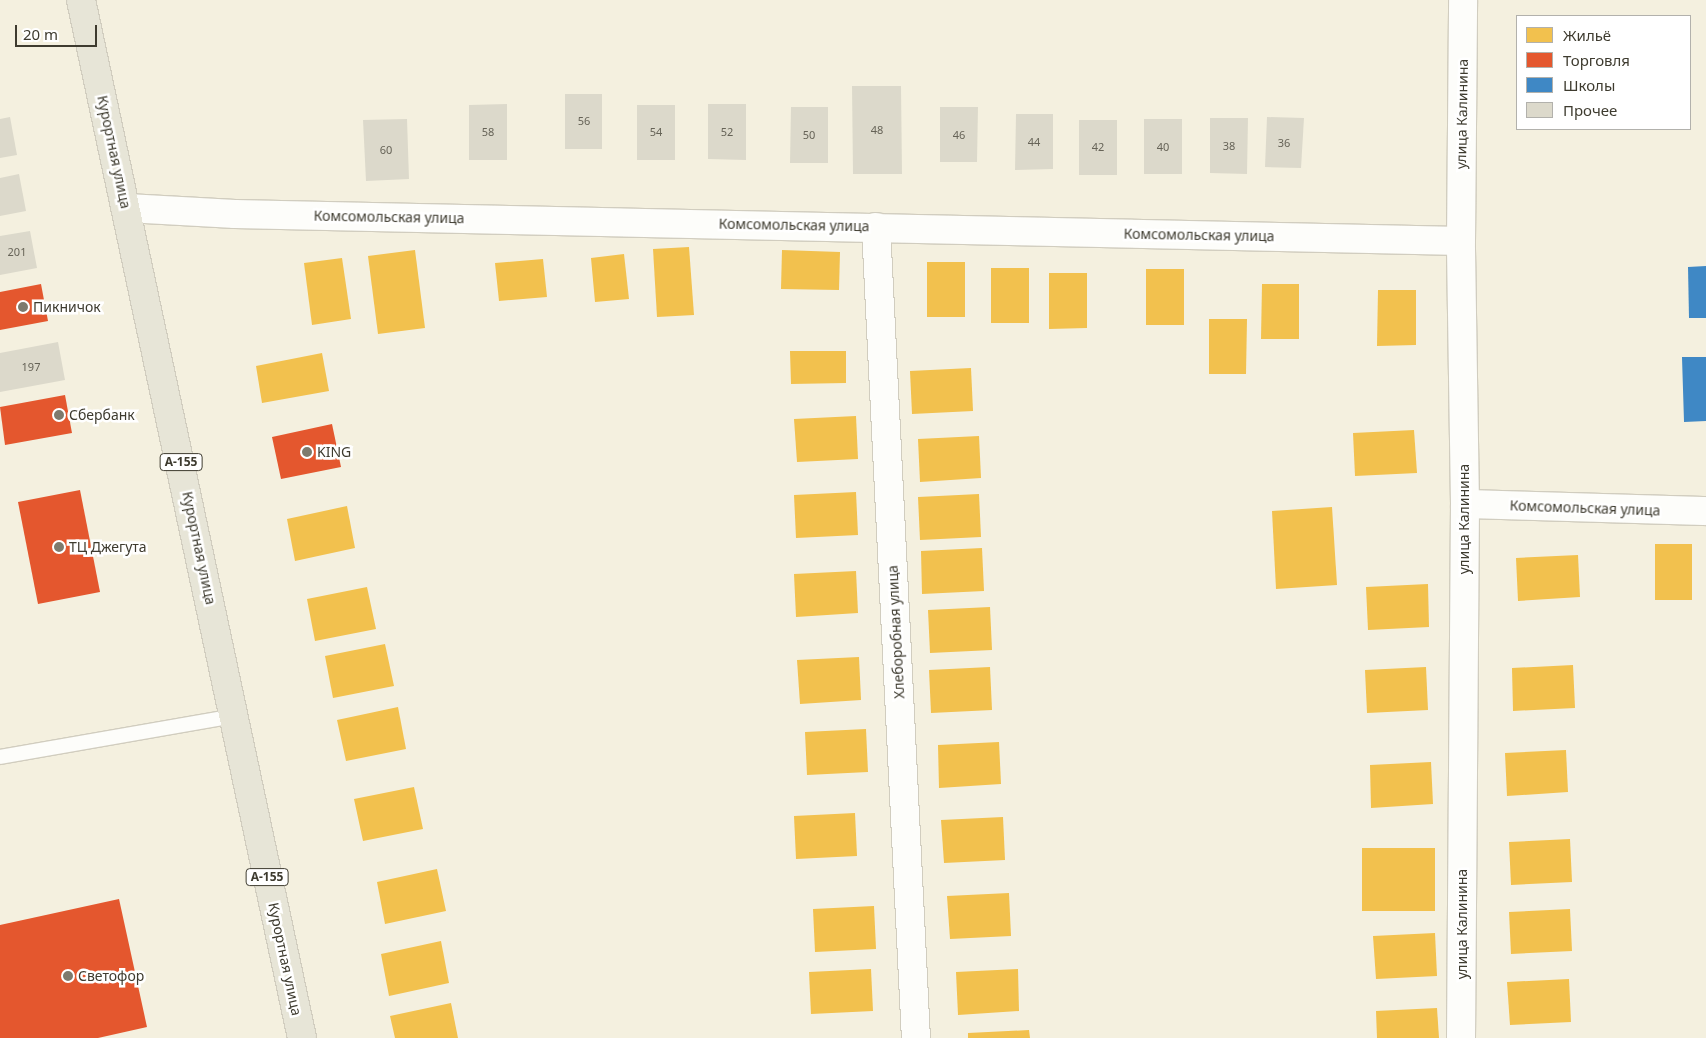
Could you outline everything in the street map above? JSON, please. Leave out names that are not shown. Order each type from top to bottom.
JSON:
[{"type":"main road","name":"Курортная улица","points":[[81,0],[127,208],[302,1038]]},
{"type":"street","name":"улица Калинина","points":[[1461,1038],[1465,504],[1461,241],[1463,0]]},
{"type":"street","name":"Комсомольская улица","points":[[127,208],[235,214],[1461,241]]},
{"type":"street","name":"Хлеборобная улица","points":[[876,227],[916,1038]]},
{"type":"street","name":"Комсомольская улица","points":[[1465,504],[1706,511]]},
{"type":"lane","points":[[0,757],[235,716]]},
{"type":"building: Жильё","points":[[689,247],[694,315],[657,317],[653,249]]},
{"type":"building: Жильё","points":[[415,250],[425,328],[378,334],[368,256]]},
{"type":"building: Жильё","points":[[782,250],[840,252],[839,290],[781,289]]},
{"type":"building: Жильё","points":[[624,254],[629,299],[595,302],[591,258]]},
{"type":"building: Жильё","points":[[342,258],[351,319],[312,325],[304,263]]},
{"type":"building: Жильё","points":[[543,259],[547,297],[499,301],[495,263]]},
{"type":"building: Жильё","points":[[927,262],[965,262],[965,317],[927,317]]},
{"type":"building: Жильё","points":[[991,268],[1029,268],[1029,323],[991,323]]},
{"type":"building: Жильё","points":[[1146,269],[1184,269],[1184,325],[1146,325]]},
{"type":"building: Жильё","points":[[1049,273],[1087,273],[1087,328],[1049,329]]},
{"type":"building: Жильё","points":[[1262,284],[1299,284],[1299,339],[1261,339]]},
{"type":"building: Жильё","points":[[1378,290],[1416,290],[1416,345],[1377,346]]},
{"type":"building: Жильё","points":[[1209,319],[1247,319],[1246,374],[1209,374]]},
{"type":"building: Жильё","points":[[790,351],[846,351],[846,383],[791,384]]},
{"type":"building: Жильё","points":[[322,353],[329,391],[262,403],[256,366]]},
{"type":"building: Жильё","points":[[971,368],[973,411],[912,414],[910,371]]},
{"type":"building: Жильё","points":[[856,416],[858,459],[797,462],[794,419]]},
{"type":"building: Жильё","points":[[1414,430],[1417,473],[1355,476],[1353,433]]},
{"type":"building: Жильё","points":[[979,436],[981,478],[920,482],[918,439]]},
{"type":"building: Жильё","points":[[856,492],[858,535],[796,538],[794,495]]},
{"type":"building: Жильё","points":[[979,494],[981,537],[920,540],[918,497]]},
{"type":"building: Жильё","points":[[347,506],[355,548],[295,561],[287,519]]},
{"type":"building: Жильё","points":[[1332,507],[1337,585],[1276,589],[1272,511]]},
{"type":"building: Жильё","points":[[1655,544],[1692,544],[1692,600],[1655,600]]},
{"type":"building: Жильё","points":[[982,548],[984,591],[922,594],[921,551]]},
{"type":"building: Жильё","points":[[1578,555],[1580,597],[1518,601],[1516,558]]},
{"type":"building: Жильё","points":[[856,571],[858,613],[796,617],[794,574]]},
{"type":"building: Жильё","points":[[1428,584],[1429,627],[1368,630],[1366,587]]},
{"type":"building: Жильё","points":[[367,587],[376,629],[315,641],[307,599]]},
{"type":"building: Жильё","points":[[990,607],[992,650],[930,653],[928,610]]},
{"type":"building: Жильё","points":[[385,644],[394,686],[333,698],[325,656]]},
{"type":"building: Жильё","points":[[859,657],[861,700],[800,704],[797,660]]},
{"type":"building: Жильё","points":[[1573,665],[1575,708],[1513,711],[1512,668]]},
{"type":"building: Жильё","points":[[990,667],[992,710],[931,713],[929,670]]},
{"type":"building: Жильё","points":[[1426,667],[1428,710],[1367,713],[1365,670]]},
{"type":"building: Жильё","points":[[398,707],[406,749],[346,761],[337,720]]},
{"type":"building: Жильё","points":[[866,729],[868,772],[807,775],[805,732]]},
{"type":"building: Жильё","points":[[999,742],[1001,784],[939,788],[938,745]]},
{"type":"building: Жильё","points":[[1566,750],[1568,792],[1507,796],[1505,753]]},
{"type":"building: Жильё","points":[[1431,762],[1433,804],[1371,808],[1370,765]]},
{"type":"building: Жильё","points":[[414,787],[423,829],[363,841],[354,799]]},
{"type":"building: Жильё","points":[[855,813],[857,856],[796,859],[794,816]]},
{"type":"building: Жильё","points":[[1003,817],[1005,860],[944,863],[941,820]]},
{"type":"building: Жильё","points":[[1570,839],[1572,882],[1511,885],[1509,842]]},
{"type":"building: Жильё","points":[[1362,848],[1435,848],[1435,911],[1362,911]]},
{"type":"building: Жильё","points":[[437,869],[446,911],[385,924],[377,882]]},
{"type":"building: Жильё","points":[[1009,893],[1011,936],[950,939],[947,896]]},
{"type":"building: Жильё","points":[[874,906],[876,949],[815,952],[813,909]]},
{"type":"building: Жильё","points":[[1570,909],[1572,951],[1511,954],[1509,912]]},
{"type":"building: Жильё","points":[[1435,933],[1437,976],[1376,979],[1373,936]]},
{"type":"building: Жильё","points":[[441,941],[449,983],[389,996],[381,954]]},
{"type":"building: Жильё","points":[[871,969],[873,1011],[811,1014],[809,972]]},
{"type":"building: Жильё","points":[[1018,969],[1019,1011],[958,1015],[956,972]]},
{"type":"building: Жильё","points":[[1569,979],[1571,1022],[1510,1025],[1507,982]]},
{"type":"building: Жильё","points":[[451,1003],[458,1038],[395,1038],[390,1016]]},
{"type":"building: Жильё","points":[[1437,1008],[1439,1038],[1377,1038],[1376,1011]]},
{"type":"building: Жильё","points":[[1029,1030],[1030,1038],[968,1038],[968,1033]]},
{"type":"building: Торговля","name":"Пикничок","points":[[41,284],[48,321],[0,330],[0,292]]},
{"type":"building: Торговля","points":[[65,395],[72,433],[5,445],[0,407]]},
{"type":"building: Торговля","name":"KING","points":[[332,424],[341,467],[281,479],[272,437]]},
{"type":"building: Торговля","name":"ТЦ Джегута","points":[[80,490],[100,592],[38,604],[18,502]]},
{"type":"building: Торговля","name":"Светофор","points":[[119,899],[147,1027],[98,1038],[0,1038],[0,925]]},
{"type":"building: Школы","points":[[1706,266],[1706,318],[1689,318],[1688,267]]},
{"type":"building: Школы","points":[[1682,357],[1706,357],[1706,421],[1684,422]]},
{"type":"building: Прочее","points":[[852,86],[901,86],[902,174],[853,174]]},
{"type":"building: Прочее","points":[[565,94],[602,94],[602,149],[565,149]]},
{"type":"building: Прочее","points":[[507,104],[507,160],[469,160],[469,105]]},
{"type":"building: Прочее","points":[[708,104],[746,104],[746,160],[708,159]]},
{"type":"building: Прочее","points":[[637,105],[675,105],[675,160],[637,160]]},
{"type":"building: Прочее","points":[[791,107],[828,107],[828,163],[790,163]]},
{"type":"building: Прочее","points":[[940,107],[978,107],[977,162],[940,162]]},
{"type":"building: Прочее","points":[[1016,114],[1053,114],[1053,169],[1015,170]]},
{"type":"building: Прочее","points":[[10,117],[17,155],[0,158],[0,119]]},
{"type":"building: Прочее","points":[[1267,117],[1304,118],[1301,168],[1265,167]]},
{"type":"building: Прочее","points":[[1210,118],[1248,118],[1247,174],[1210,173]]},
{"type":"building: Прочее","points":[[407,119],[409,179],[366,181],[363,120]]},
{"type":"building: Прочее","points":[[1144,119],[1182,119],[1182,174],[1144,174]]},
{"type":"building: Прочее","points":[[1079,120],[1117,120],[1117,175],[1079,175]]},
{"type":"building: Прочее","points":[[19,174],[26,211],[0,216],[0,178]]},
{"type":"building: Прочее","points":[[30,231],[37,268],[0,275],[0,236]]},
{"type":"building: Прочее","points":[[58,342],[65,380],[0,392],[0,353]]},
{"type":"place","name":"Пикничок","points":[[23,307]]},
{"type":"place","name":"Сбербанк","points":[[59,415]]},
{"type":"place","name":"KING","points":[[307,452]]},
{"type":"place","name":"ТЦ Джегута","points":[[59,547]]},
{"type":"place","name":"Светофор","points":[[68,976]]}]
